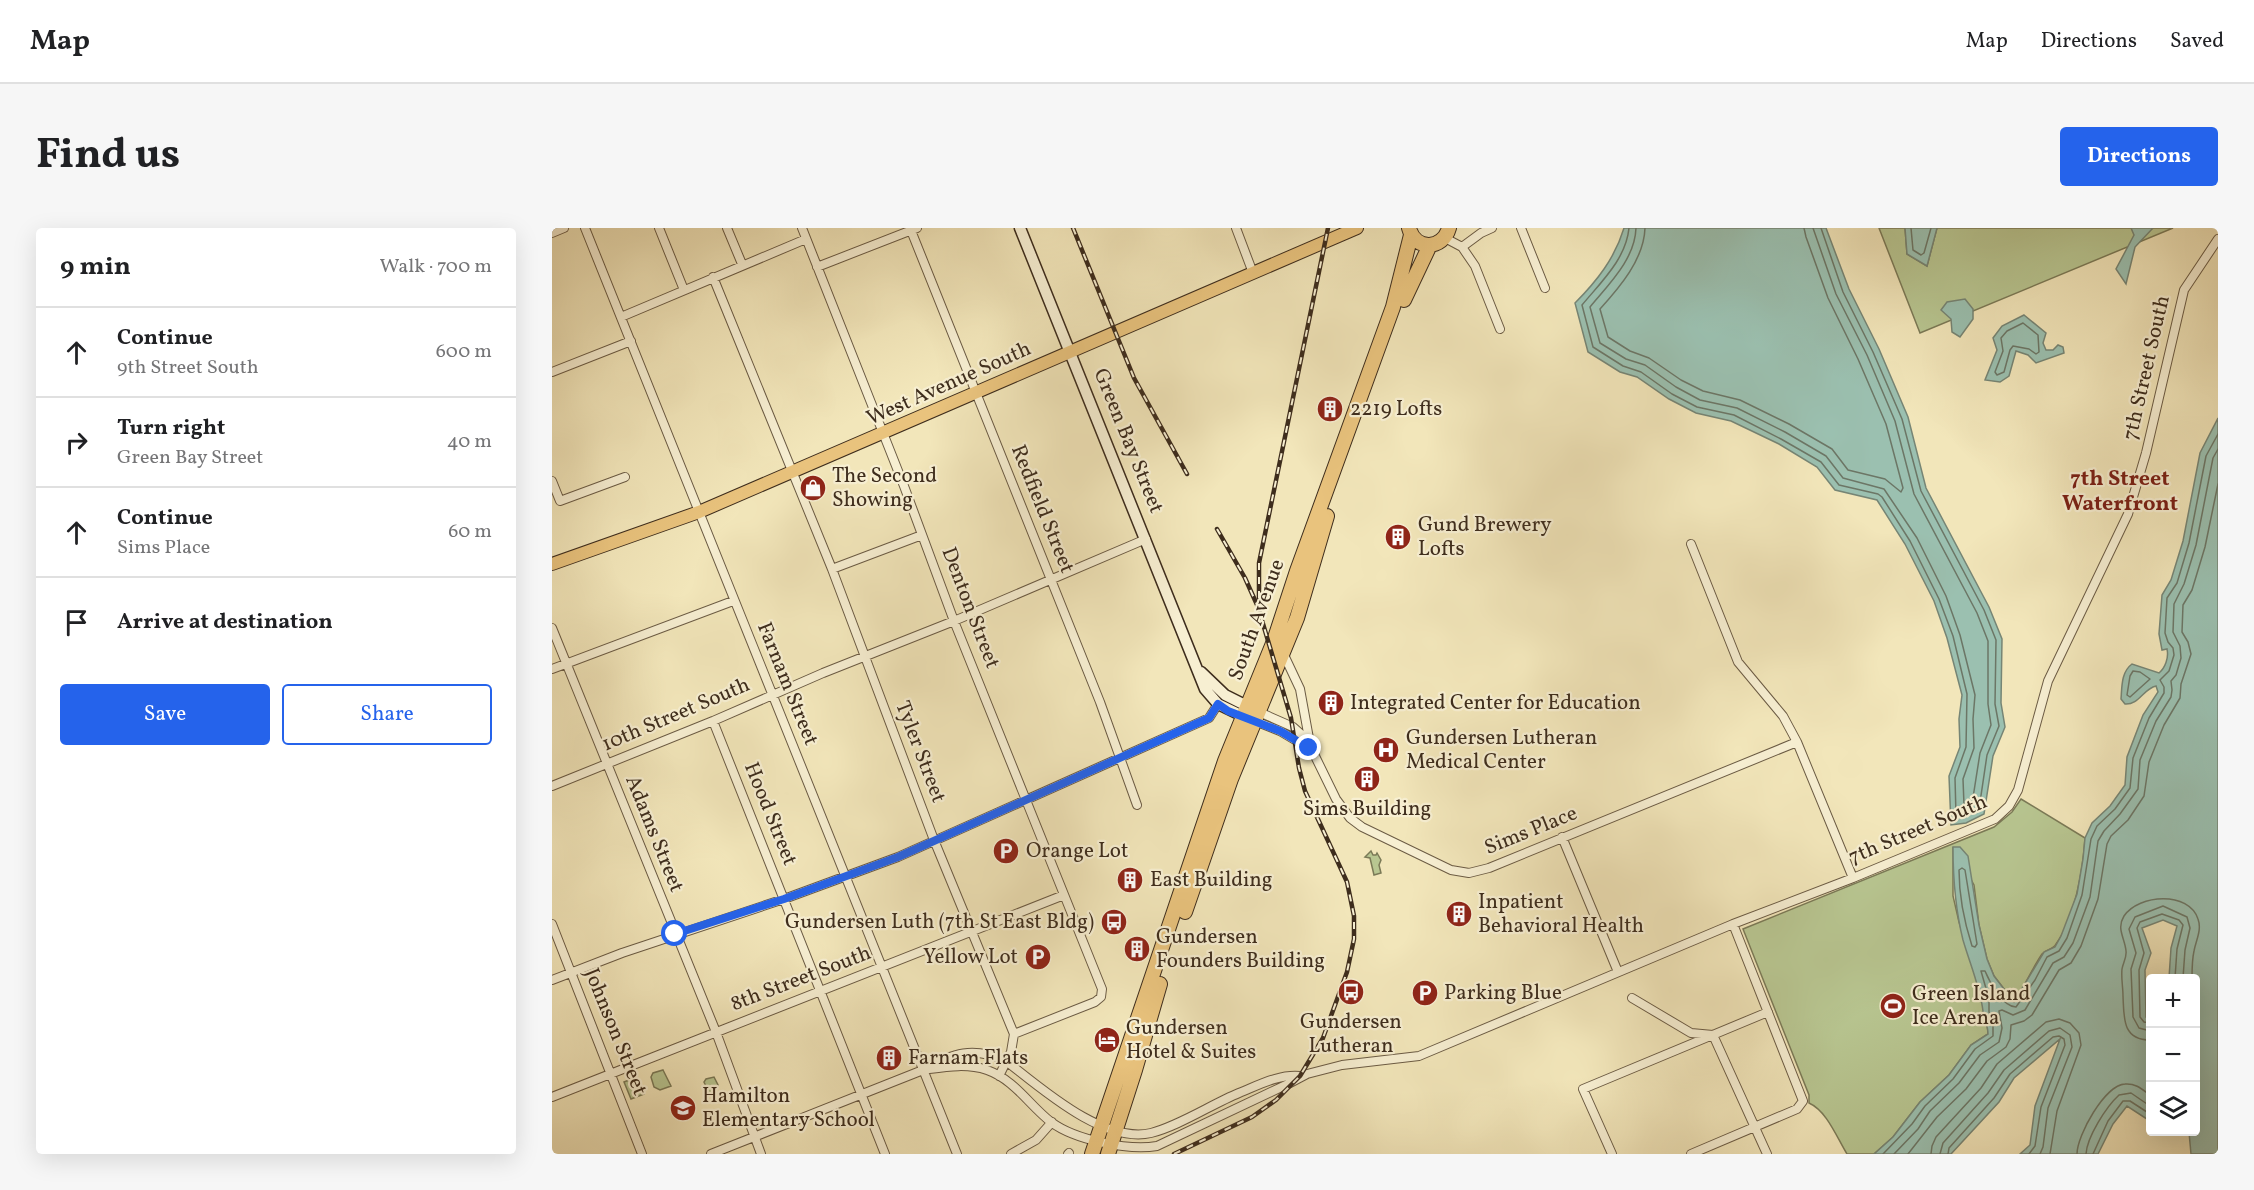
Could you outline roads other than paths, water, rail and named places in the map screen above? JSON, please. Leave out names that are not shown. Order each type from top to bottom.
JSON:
[{"type":"highway","name":"South Avenue","points":[[1092,1154],[1217,785],[1251,714],[1284,655],[1304,598],[1328,513],[1362,415],[1406,293],[1430,245],[1421,244],[1409,231]]},
{"type":"highway","name":"South Avenue","points":[[1109,1149],[1136,1070],[1159,987],[1297,571],[1390,318],[1404,270],[1409,231]]},
{"type":"highway","points":[[1430,245],[1436,244],[1447,233]]},
{"type":"main road","name":"West Avenue South","points":[[552,564],[699,512],[884,434],[1349,230]]},
{"type":"street","points":[[552,233],[564,228]]},
{"type":"street","name":"Farnam Street","points":[[585,228],[957,1154]]},
{"type":"street","points":[[659,228],[684,290]]},
{"type":"street","points":[[727,228],[742,264]]},
{"type":"street","name":"Denton Street","points":[[802,228],[884,434],[954,621],[1102,989],[1102,995],[1098,1000],[1014,1034]]},
{"type":"street","name":"Green Bay Street","points":[[1020,228],[1198,669],[1209,695],[1218,704]]},
{"type":"street","points":[[1236,228],[1253,273]]},
{"type":"street","points":[[1462,247],[1492,228]]},
{"type":"street","points":[[1521,228],[1545,288]]},
{"type":"street","points":[[818,267],[912,229]]},
{"type":"street","name":"Redfield Street","points":[[912,229],[1121,758],[1137,804]]},
{"type":"street","points":[[1447,233],[1462,247],[1475,266],[1500,329]]},
{"type":"street","points":[[621,317],[806,238]]},
{"type":"street","name":"7th Street South","points":[[711,1154],[924,1070],[948,1056],[963,1052],[976,1052],[1006,1061],[1064,1106],[1116,1130],[1131,1134],[1153,1132],[1262,1084],[1288,1075],[1300,1076],[1342,1065],[1419,1056],[1733,924],[1988,823],[2002,814],[2014,799],[2022,778],[2048,681],[2128,514],[2146,453],[2184,290],[2218,239]]},
{"type":"street","name":"Tyler Street","points":[[714,278],[832,569],[934,840],[1014,1034]]},
{"type":"street","points":[[552,372],[631,341]]},
{"type":"street","points":[[552,481],[560,501],[626,477]]},
{"type":"street","points":[[832,569],[922,535]]},
{"type":"street","name":"10th Street South","points":[[552,786],[713,721],[863,656],[954,621],[1146,539]]},
{"type":"street","points":[[1691,544],[1738,662],[1783,716],[1797,742],[1853,878]]},
{"type":"street","points":[[552,669],[734,601]]},
{"type":"street","name":"Adams Street","points":[[552,628],[716,1032],[761,1154]]},
{"type":"street","name":"Sims Place","points":[[1284,655],[1300,689],[1312,751],[1336,798],[1350,818],[1362,827],[1456,872],[1480,871],[1797,742]]},
{"type":"street","name":"Green Bay Street","points":[[1198,669],[1225,695],[1251,714]]},
{"type":"street","points":[[552,980],[675,934],[784,899],[898,857],[1209,718],[1218,704],[1251,714],[1312,751]]},
{"type":"street","name":"Hood Street","points":[[713,721],[885,1154]]},
{"type":"street","points":[[1563,837],[1618,972]]},
{"type":"street","name":"8th Street South","points":[[552,1097],[1064,895]]},
{"type":"street","name":"Johnson Street","points":[[552,924],[642,1154]]},
{"type":"street","points":[[1695,1153],[1797,1109],[1803,1104],[1802,1095],[1733,924]]},
{"type":"street","points":[[1632,998],[1691,1033],[1713,1035]]},
{"type":"street","points":[[1612,1154],[1583,1089],[1768,1012]]},
{"type":"street","points":[[999,1076],[1014,1045],[1014,1034]]},
{"type":"street","points":[[1713,1035],[1767,1154]]},
{"type":"street","name":"7th Street South","points":[[924,1070],[964,1065],[987,1070],[1017,1089],[1052,1122],[1064,1129],[1097,1140],[1109,1149],[1143,1149],[1157,1146],[1290,1083],[1300,1076]]},
{"type":"street","points":[[1011,1154],[1036,1140],[1052,1122]]},
{"type":"water","points":[[1624,228],[1826,228],[1849,289],[1879,349],[1908,417],[1926,488],[1989,607],[2002,639],[2001,703],[2005,727],[1993,756],[1984,814],[1966,823],[1951,825],[1949,776],[1960,747],[1959,719],[1962,695],[1947,638],[1934,601],[1905,544],[1877,500],[1835,490],[1817,467],[1779,444],[1731,421],[1696,413],[1669,399],[1637,377],[1620,372],[1588,352],[1575,303],[1604,268],[1616,249]]},
{"type":"water","points":[[1905,228],[1937,228],[1927,266],[1907,254]]},
{"type":"water","points":[[2131,228],[2153,228],[2135,247],[2126,284],[2116,269],[2134,235]]},
{"type":"water","points":[[1965,299],[1973,309],[1973,319],[1960,337],[1952,332],[1951,319],[1941,310],[1947,302]]},
{"type":"water","points":[[2024,315],[2046,333],[2043,343],[2046,350],[2053,350],[2058,345],[2063,347],[2064,353],[2036,363],[2028,355],[2016,351],[2009,376],[2000,382],[1985,380],[1997,350],[1993,338],[2002,326]]},
{"type":"water","points":[[2218,418],[2218,1154],[2191,1154],[2189,1136],[2200,1136],[2200,974],[2169,974],[2171,948],[2177,926],[2163,920],[2142,928],[2151,953],[2145,970],[2146,1118],[2127,1106],[2113,1124],[2098,1154],[2020,1154],[2030,1145],[2035,1106],[2060,1039],[2014,1078],[1999,1102],[1951,1154],[1874,1154],[1893,1137],[1920,1102],[1949,1075],[1971,1045],[1988,1034],[1980,993],[1958,916],[1953,847],[1960,847],[1968,856],[1987,959],[1994,976],[2014,1002],[2044,952],[2055,947],[2061,936],[2077,894],[2085,838],[2092,823],[2110,806],[2125,785],[2127,757],[2143,715],[2158,692],[2156,686],[2130,704],[2125,704],[2121,699],[2124,675],[2128,667],[2132,664],[2159,673],[2166,662],[2167,649],[2162,650],[2159,634],[2162,595],[2171,580],[2183,541],[2200,453]]},
{"type":"railway","points":[[1073,228],[1134,378],[1187,474]]},
{"type":"railway","points":[[1259,598],[1259,563],[1328,228]]},
{"type":"railway","points":[[1174,1154],[1252,1117],[1276,1100],[1300,1076],[1323,1038],[1347,972],[1354,939],[1354,916],[1347,882],[1305,791],[1291,718],[1258,607],[1245,578],[1217,529]]},
{"type":"place","name":"2219 Lofts","points":[[1330,409]]},
{"type":"place","name":"The Second Showing","points":[[813,488]]},
{"type":"place","name":"Gund Brewery Lofts","points":[[1398,537]]},
{"type":"place","name":"Integrated Center for Education","points":[[1331,703]]},
{"type":"place","name":"Gundersen Lutheran Medical Center","points":[[1386,750]]},
{"type":"place","name":"Sims Building","points":[[1367,779]]},
{"type":"place","name":"Orange Lot","points":[[1006,851]]},
{"type":"place","name":"East Building","points":[[1130,880]]},
{"type":"place","name":"Inpatient Behavioral Health","points":[[1459,914]]},
{"type":"place","name":"Gundersen Luth (7th St East Bldg)","points":[[1114,922]]},
{"type":"place","name":"Gundersen Founders Building","points":[[1137,949]]},
{"type":"place","name":"Yellow Lot","points":[[1038,957]]},
{"type":"place","name":"Gundersen Lutheran","points":[[1351,992]]},
{"type":"place","name":"Parking Blue","points":[[1425,993]]},
{"type":"place","name":"Green Island Ice Arena","points":[[1893,1006]]},
{"type":"place","name":"Gundersen Hotel & Suites","points":[[1107,1040]]},
{"type":"place","name":"Farnam Flats","points":[[889,1058]]},
{"type":"place","name":"Hamilton Elementary School","points":[[683,1108]]},
{"type":"district","name":"7th Street Waterfront","points":[[2120,492]]}]
